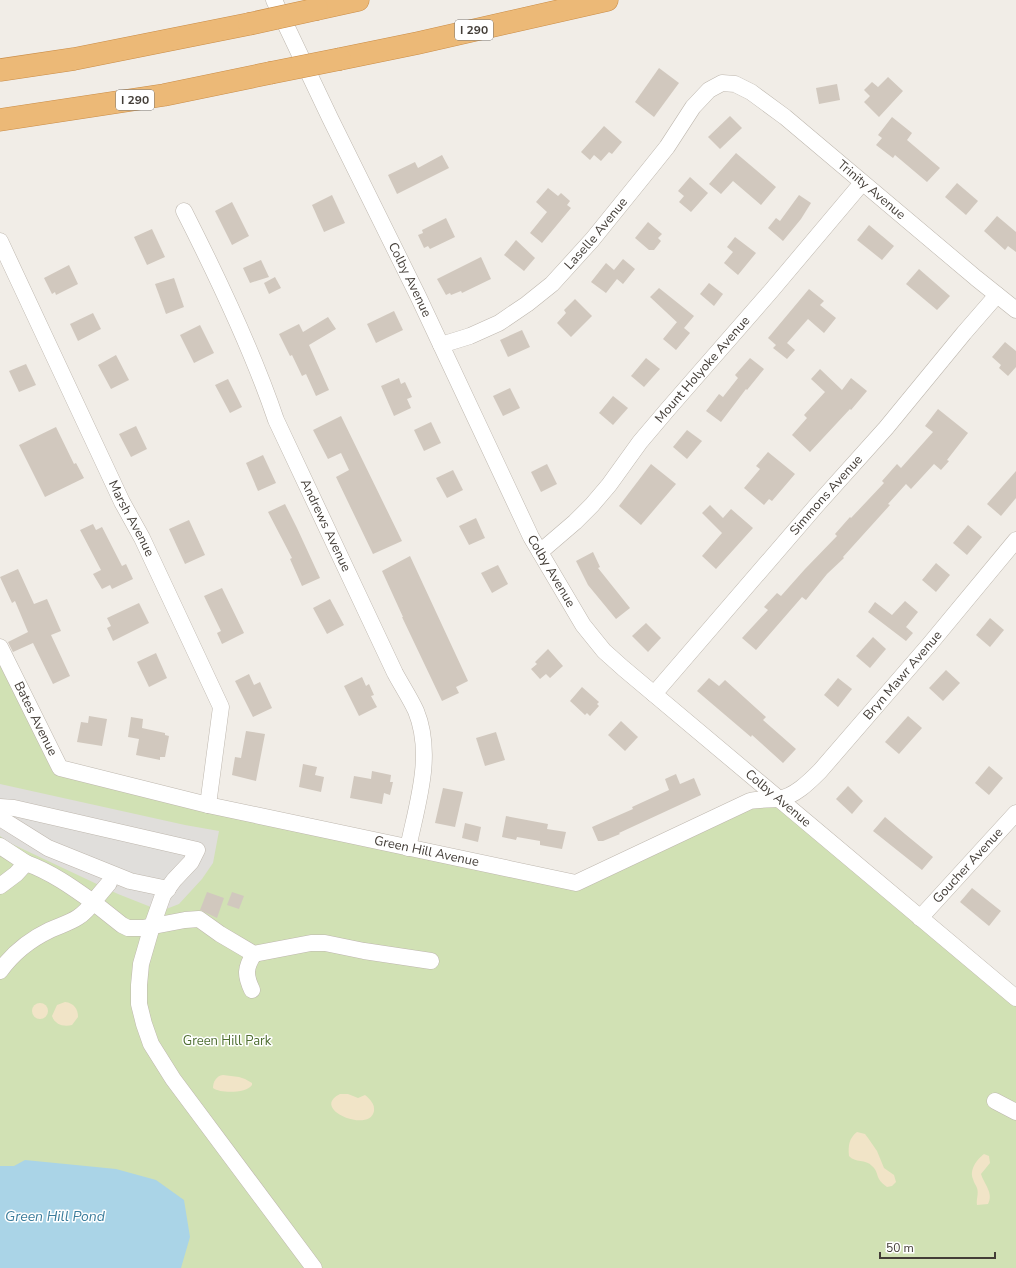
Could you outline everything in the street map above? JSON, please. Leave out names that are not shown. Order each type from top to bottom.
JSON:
[{"type":"highway","points":[[0,70],[74,59],[249,24],[358,0]]},
{"type":"highway","name":"I 290","points":[[0,120],[164,95],[418,43],[607,0]]},
{"type":"street","name":"Colby Avenue","points":[[274,0],[441,345],[526,526],[583,625],[604,651],[1016,998]]},
{"type":"street","name":"Laselle Avenue","points":[[441,345],[470,336],[499,323],[527,304],[552,284],[592,240],[667,147],[693,107],[709,90],[720,83]]},
{"type":"street","name":"Trinity Avenue","points":[[720,83],[735,84],[751,92],[799,129],[1016,310]]},
{"type":"street","name":"Mount Holyoke Avenue","points":[[540,552],[592,506],[640,442],[862,183]]},
{"type":"street","name":"Andrews Avenue","points":[[184,211],[207,256],[239,328],[269,399],[276,420],[395,673],[416,712],[424,739],[424,763],[408,848]]},
{"type":"street","name":"Marsh Avenue","points":[[0,241],[122,502],[142,538],[221,707],[208,804]]},
{"type":"street","name":"Simmons Avenue","points":[[654,694],[816,506],[886,428],[997,295]]},
{"type":"street","name":"Bryn Mawr Avenue","points":[[780,799],[802,788],[820,771],[930,645],[1016,540]]},
{"type":"street","name":"Bates Avenue","points":[[0,646],[60,768]]},
{"type":"street","name":"Green Hill Avenue","points":[[60,768],[208,804],[576,883],[750,801],[780,799]]},
{"type":"street","points":[[0,807],[14,808],[197,850],[191,862],[174,880],[163,896],[152,926],[141,964],[139,1004],[151,1044],[173,1079],[314,1268]]},
{"type":"street","name":"Goucher Avenue","points":[[920,918],[1016,813]]},
{"type":"street","points":[[0,818],[48,848],[130,881],[168,889]]},
{"type":"street","points":[[0,846],[26,863],[40,868],[61,879],[94,902],[122,926],[128,928],[200,919],[220,934],[254,954],[311,943],[325,943],[364,951],[431,961]]},
{"type":"street","points":[[0,886],[16,874],[26,863]]},
{"type":"street","points":[[0,971],[8,960],[21,947],[50,930],[76,920],[90,908],[109,883]]},
{"type":"street","points":[[252,990],[247,978],[247,970],[249,962],[254,954]]},
{"type":"street","points":[[995,1101],[1016,1112]]},
{"type":"green space","name":"Green Hill Park","points":[[0,648],[60,768],[576,883],[750,801],[780,799],[1016,998],[1016,1268],[0,1268]]},
{"type":"sand","points":[[65,1002],[73,1005],[77,1011],[78,1017],[72,1025],[60,1025],[53,1019],[52,1016],[57,1005]]},
{"type":"sand","points":[[37,1003],[43,1003],[48,1008],[46,1017],[43,1019],[37,1019],[32,1014],[32,1008]]},
{"type":"sand","points":[[223,1075],[245,1079],[252,1083],[252,1085],[245,1090],[234,1092],[222,1091],[213,1088],[215,1080]]},
{"type":"sand","points":[[340,1094],[348,1094],[358,1098],[365,1095],[373,1104],[374,1111],[370,1117],[363,1120],[353,1120],[344,1117],[336,1112],[332,1106],[332,1100]]},
{"type":"sand","points":[[857,1132],[865,1134],[877,1151],[884,1168],[894,1175],[896,1182],[892,1186],[887,1187],[880,1181],[876,1171],[870,1164],[854,1160],[849,1156],[850,1142],[852,1137]]},
{"type":"sand","points":[[984,1154],[989,1156],[990,1163],[981,1174],[989,1192],[990,1200],[988,1204],[977,1205],[978,1190],[973,1180],[972,1172],[976,1162]]},
{"type":"shaded area","points":[[0,784],[185,825],[219,831],[213,863],[202,879],[179,904],[161,911],[118,894],[10,843],[0,836]]},
{"type":"water","name":"Green Hill Pond","points":[[25,1160],[116,1169],[156,1180],[184,1200],[190,1237],[181,1268],[0,1268],[0,1166],[14,1166]]},
{"type":"building","points":[[659,68],[679,83],[654,117],[635,102]]},
{"type":"building","points":[[888,77],[903,91],[879,117],[864,102],[870,96],[864,90],[872,82],[878,87]]},
{"type":"building","points":[[837,84],[840,100],[819,104],[816,88]]},
{"type":"building","points":[[730,116],[742,128],[720,149],[708,137]]},
{"type":"building","points":[[892,117],[912,133],[907,140],[940,168],[927,182],[895,155],[893,158],[876,145],[882,138],[878,135]]},
{"type":"building","points":[[604,126],[622,142],[612,154],[609,152],[601,161],[594,155],[590,160],[581,152]]},
{"type":"building","points":[[736,153],[776,187],[761,205],[733,181],[721,194],[709,184]]},
{"type":"building","points":[[442,155],[449,168],[397,194],[388,175],[415,162],[418,168]]},
{"type":"building","points":[[690,177],[708,193],[691,212],[679,202],[684,196],[678,191]]},
{"type":"building","points":[[957,183],[978,201],[966,215],[945,197]]},
{"type":"building","points":[[548,188],[558,196],[561,193],[570,201],[567,205],[571,208],[542,243],[530,233],[547,212],[536,202]]},
{"type":"building","points":[[332,195],[345,223],[324,232],[312,205]]},
{"type":"building","points":[[799,195],[811,203],[801,219],[783,241],[768,228],[776,218],[780,221]]},
{"type":"building","points":[[232,202],[249,236],[232,245],[215,211]]},
{"type":"building","points":[[997,216],[1016,232],[1016,252],[1008,246],[1005,250],[984,231]]},
{"type":"building","points":[[446,218],[455,237],[430,249],[428,246],[424,248],[418,235],[423,233],[422,230]]},
{"type":"building","points":[[648,222],[662,234],[658,238],[661,241],[654,250],[649,250],[635,238]]},
{"type":"building","points":[[869,225],[894,246],[882,260],[857,240]]},
{"type":"building","points":[[152,229],[165,257],[147,265],[134,237]]},
{"type":"building","points":[[735,237],[756,253],[738,275],[724,263],[733,252],[727,247]]},
{"type":"building","points":[[516,240],[535,258],[524,271],[504,255]]},
{"type":"building","points":[[481,257],[491,279],[462,293],[461,291],[451,295],[450,293],[446,295],[437,279]]},
{"type":"building","points":[[623,259],[635,269],[623,284],[617,279],[606,293],[591,282],[606,263],[614,270]]},
{"type":"building","points":[[261,260],[269,277],[250,283],[243,268]]},
{"type":"building","points":[[69,265],[78,284],[56,295],[55,292],[52,294],[44,278]]},
{"type":"building","points":[[919,269],[950,296],[937,310],[906,284]]},
{"type":"building","points":[[275,277],[281,288],[269,294],[264,283]]},
{"type":"building","points":[[174,278],[184,307],[166,314],[155,284]]},
{"type":"building","points":[[709,283],[723,294],[714,306],[700,294]]},
{"type":"building","points":[[659,288],[694,316],[684,328],[690,333],[676,350],[663,339],[677,322],[650,297]]},
{"type":"building","points":[[809,289],[824,301],[820,305],[836,318],[824,333],[808,319],[787,343],[795,350],[787,359],[773,348],[776,345],[768,338]]},
{"type":"building","points":[[575,299],[592,316],[571,337],[557,323],[566,313],[564,310]]},
{"type":"building","points":[[394,311],[403,330],[376,343],[367,324]]},
{"type":"building","points":[[93,313],[101,329],[78,341],[70,324]]},
{"type":"building","points":[[328,317],[336,329],[309,345],[329,390],[316,396],[306,374],[302,376],[292,355],[290,356],[279,334],[299,324],[303,332]]},
{"type":"building","points":[[200,325],[214,353],[194,363],[180,335]]},
{"type":"building","points":[[522,330],[530,347],[508,357],[500,340]]},
{"type":"building","points":[[1005,342],[1016,351],[1016,367],[1008,376],[999,368],[1001,365],[992,357]]},
{"type":"building","points":[[116,355],[129,380],[111,389],[98,365]]},
{"type":"building","points":[[646,358],[660,369],[644,387],[631,376]]},
{"type":"building","points":[[750,358],[764,369],[747,390],[746,389],[721,422],[706,411],[719,394],[723,397],[738,378],[735,375]]},
{"type":"building","points":[[26,364],[36,385],[19,392],[9,371]]},
{"type":"building","points":[[820,369],[842,390],[851,378],[867,391],[851,410],[850,409],[810,452],[792,435],[807,418],[804,415],[825,392],[811,379]]},
{"type":"building","points":[[399,378],[401,384],[405,382],[412,397],[407,399],[411,408],[394,416],[381,386]]},
{"type":"building","points":[[228,379],[242,407],[230,413],[215,385]]},
{"type":"building","points":[[510,388],[520,408],[503,416],[493,396]]},
{"type":"building","points":[[613,396],[628,408],[613,425],[599,413]]},
{"type":"building","points":[[938,409],[968,433],[947,460],[949,461],[941,470],[934,464],[911,489],[906,484],[888,504],[890,505],[843,557],[844,558],[827,574],[806,600],[802,597],[756,650],[742,638],[768,610],[764,607],[777,593],[781,596],[837,536],[835,534],[850,517],[851,518],[884,483],[882,481],[897,464],[901,468],[933,432],[925,426]]},
{"type":"building","points":[[341,416],[402,541],[373,554],[336,477],[349,470],[341,453],[328,459],[313,430]]},
{"type":"building","points":[[431,422],[441,443],[424,451],[414,430]]},
{"type":"building","points":[[136,426],[147,449],[131,457],[119,434]]},
{"type":"building","points":[[56,427],[74,464],[76,463],[84,478],[45,497],[19,445]]},
{"type":"building","points":[[687,430],[702,441],[687,459],[673,447]]},
{"type":"building","points":[[768,452],[795,474],[772,501],[769,499],[764,505],[744,488],[760,469],[756,466]]},
{"type":"building","points":[[263,455],[276,483],[258,491],[246,463]]},
{"type":"building","points":[[547,464],[557,484],[541,492],[531,472]]},
{"type":"building","points":[[651,464],[676,484],[641,525],[619,506]]},
{"type":"building","points":[[453,470],[463,490],[447,498],[436,478]]},
{"type":"building","points":[[1016,471],[1016,498],[1001,516],[987,504]]},
{"type":"building","points":[[285,504],[320,578],[302,586],[290,559],[292,558],[268,512]]},
{"type":"building","points":[[710,505],[723,518],[731,509],[753,528],[716,569],[702,556],[722,533],[702,513]]},
{"type":"building","points":[[476,518],[485,538],[469,545],[459,526]]},
{"type":"building","points":[[189,520],[205,555],[185,564],[169,529]]},
{"type":"building","points":[[93,524],[96,530],[102,527],[122,566],[126,564],[133,579],[112,589],[110,585],[102,589],[93,574],[101,570],[80,530]]},
{"type":"building","points":[[968,525],[982,537],[967,555],[953,543]]},
{"type":"building","points":[[593,552],[600,567],[598,568],[630,608],[616,619],[588,585],[576,561]]},
{"type":"building","points":[[410,556],[468,681],[456,687],[459,693],[442,701],[382,571]]},
{"type":"building","points":[[936,563],[950,575],[936,592],[922,580]]},
{"type":"building","points":[[498,565],[508,584],[492,593],[481,573]]},
{"type":"building","points":[[18,569],[34,604],[47,599],[61,631],[51,635],[70,676],[53,684],[33,643],[13,652],[8,642],[28,632],[15,601],[12,603],[0,577]]},
{"type":"building","points":[[222,588],[244,633],[222,644],[217,633],[221,631],[204,596]]},
{"type":"building","points":[[330,599],[344,625],[327,634],[313,608]]},
{"type":"building","points":[[905,601],[918,612],[906,627],[913,633],[906,641],[868,612],[875,602],[892,615]]},
{"type":"building","points":[[139,603],[149,623],[113,641],[107,628],[111,626],[107,618]]},
{"type":"building","points":[[990,618],[1004,630],[990,647],[976,635]]},
{"type":"building","points":[[646,623],[661,638],[648,652],[632,636]]},
{"type":"building","points":[[873,637],[886,649],[870,668],[856,656]]},
{"type":"building","points":[[548,649],[563,666],[550,678],[546,674],[540,679],[531,669],[537,664],[535,662]]},
{"type":"building","points":[[156,653],[167,678],[149,687],[137,662]]},
{"type":"building","points":[[946,670],[960,683],[943,701],[929,688]]},
{"type":"building","points":[[249,674],[254,685],[260,682],[272,708],[253,717],[235,681]]},
{"type":"building","points":[[362,677],[366,686],[369,684],[374,695],[371,696],[377,707],[359,716],[344,686]]},
{"type":"building","points":[[709,678],[719,686],[725,680],[766,717],[763,720],[796,749],[783,763],[752,735],[751,737],[697,691]]},
{"type":"building","points":[[838,678],[852,689],[838,707],[824,695]]},
{"type":"building","points":[[582,687],[599,702],[597,704],[599,706],[590,716],[587,713],[585,715],[570,701]]},
{"type":"building","points":[[89,716],[107,719],[102,746],[77,742],[81,722],[88,723]]},
{"type":"building","points":[[908,716],[922,728],[899,754],[885,742]]},
{"type":"building","points":[[131,717],[143,719],[142,728],[165,733],[165,735],[169,736],[165,757],[160,757],[160,760],[136,755],[139,739],[128,737]]},
{"type":"building","points":[[621,721],[638,737],[625,751],[608,735]]},
{"type":"building","points":[[246,731],[265,734],[256,781],[232,775],[235,757],[241,758]]},
{"type":"building","points":[[496,732],[505,760],[485,766],[476,738]]},
{"type":"building","points":[[303,764],[317,767],[315,775],[324,777],[321,792],[299,787]]},
{"type":"building","points":[[989,766],[1003,778],[989,795],[975,783]]},
{"type":"building","points":[[372,771],[391,775],[390,782],[393,782],[390,795],[384,793],[382,804],[350,798],[354,776],[371,779]]},
{"type":"building","points":[[676,774],[680,784],[694,778],[701,795],[619,833],[620,834],[603,841],[598,841],[592,827],[633,809],[632,807],[669,790],[665,779]]},
{"type":"building","points":[[848,786],[863,801],[852,814],[836,799]]},
{"type":"building","points":[[443,788],[463,792],[455,827],[435,823]]},
{"type":"building","points":[[506,816],[548,824],[547,829],[566,832],[562,849],[540,845],[540,841],[517,837],[516,840],[502,837]]},
{"type":"building","points":[[885,817],[933,857],[922,870],[873,831]]},
{"type":"building","points":[[465,823],[481,827],[478,842],[462,838]]},
{"type":"building","points":[[972,888],[1001,911],[989,926],[960,902]]},
{"type":"building","points":[[207,892],[224,898],[217,918],[200,910]]},
{"type":"building","points":[[232,892],[244,896],[239,909],[227,905]]}]
